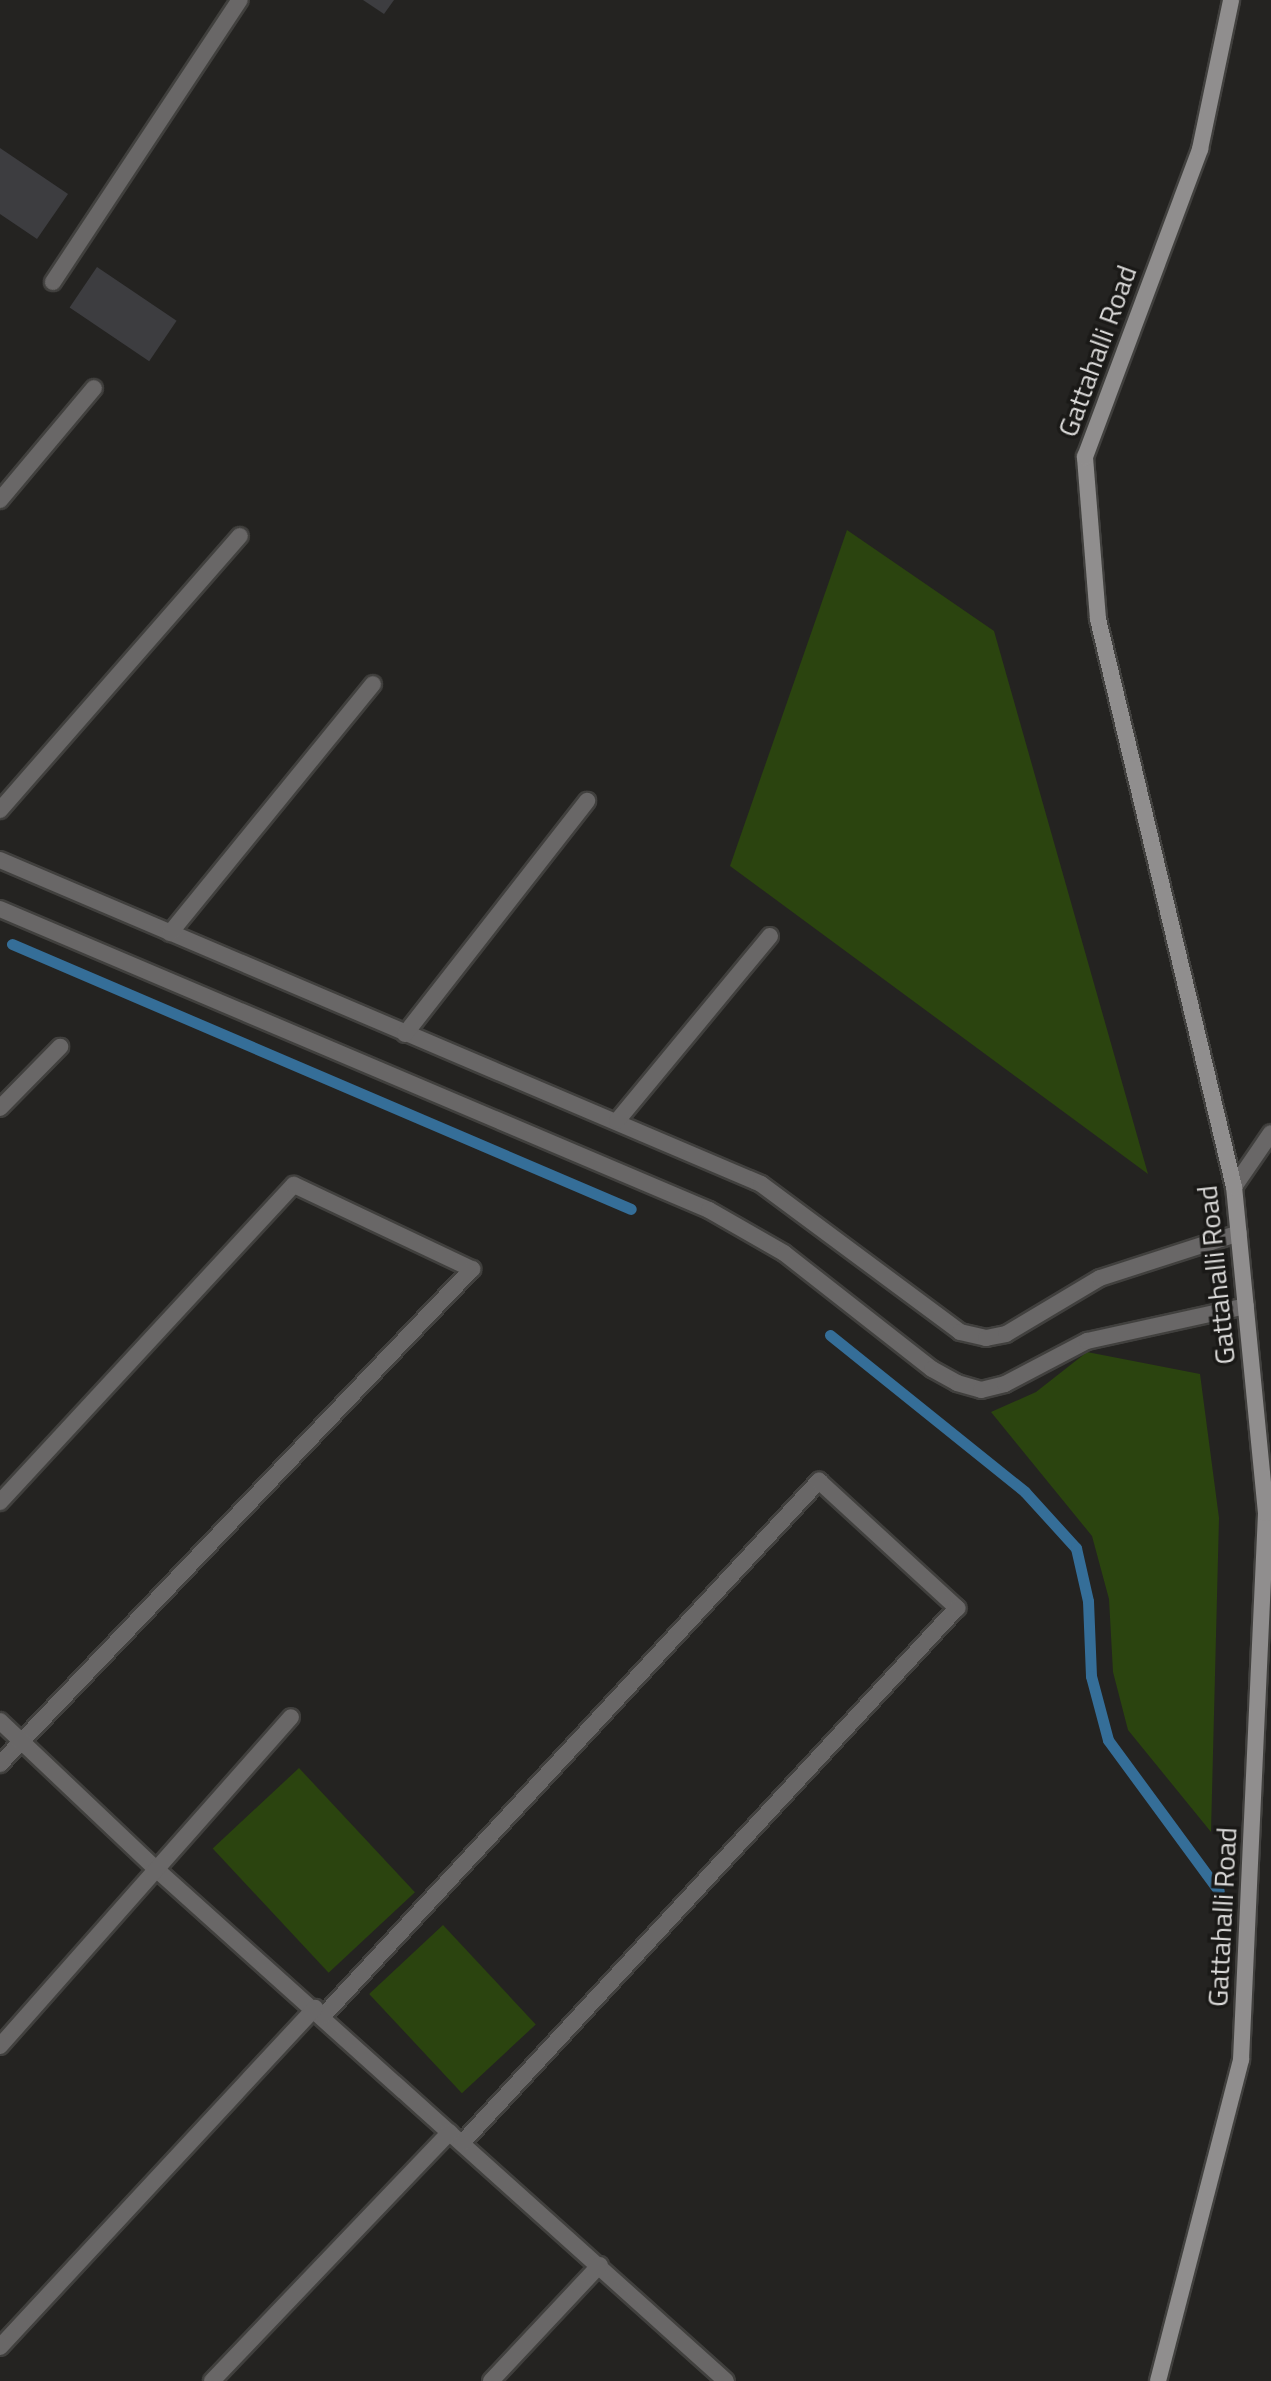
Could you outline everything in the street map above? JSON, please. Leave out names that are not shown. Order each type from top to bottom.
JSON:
[{"type":"main road","name":"Gattahalli Road","points":[[1158,2381],[1241,2060],[1266,1513],[1234,1187],[1098,619],[1085,457],[1200,149],[1231,0]]},
{"type":"street","points":[[53,282],[240,0]]},
{"type":"street","points":[[0,500],[94,388]]},
{"type":"street","points":[[0,810],[240,536]]},
{"type":"street","points":[[170,933],[373,684]]},
{"type":"street","points":[[405,1034],[587,801]]},
{"type":"street","points":[[0,860],[761,1184],[868,1259],[924,1309],[960,1332],[986,1338],[1006,1334],[1100,1278],[1239,1233]]},
{"type":"street","points":[[0,909],[709,1210],[784,1253],[932,1369],[957,1383],[981,1390],[1005,1384],[1087,1341],[1246,1306]]},
{"type":"street","points":[[617,1121],[770,936]]},
{"type":"street","points":[[0,1108],[60,1047]]},
{"type":"street","points":[[1234,1187],[1271,1133]]},
{"type":"street","points":[[0,1502],[294,1185],[472,1269],[0,1764]]},
{"type":"street","points":[[0,2347],[819,1481],[957,1608],[456,2138],[212,2381]]},
{"type":"street","points":[[0,2046],[291,1717]]},
{"type":"street","points":[[0,1721],[156,1869],[319,2012],[726,2381]]},
{"type":"street","points":[[491,2381],[600,2265]]},
{"type":"green space","points":[[847,530],[994,631],[1148,1174],[730,866]]},
{"type":"green space","points":[[1087,1352],[1200,1374],[1219,1518],[1211,1832],[1128,1730],[1113,1672],[1109,1599],[1092,1536],[991,1412],[1036,1392]]},
{"type":"green space","points":[[299,1768],[415,1892],[329,1973],[213,1848]]},
{"type":"green space","points":[[443,1925],[536,2024],[462,2093],[369,1994]]},
{"type":"building","points":[[363,0],[394,0],[384,14]]},
{"type":"building","points":[[0,148],[68,194],[37,239],[0,214]]},
{"type":"building","points":[[97,267],[177,321],[149,361],[70,308]]},
{"type":"waterway","points":[[12,944],[631,1209]]},
{"type":"waterway","points":[[830,1335],[1025,1492],[1076,1548],[1088,1601],[1091,1676],[1108,1740],[1219,1891]]}]
